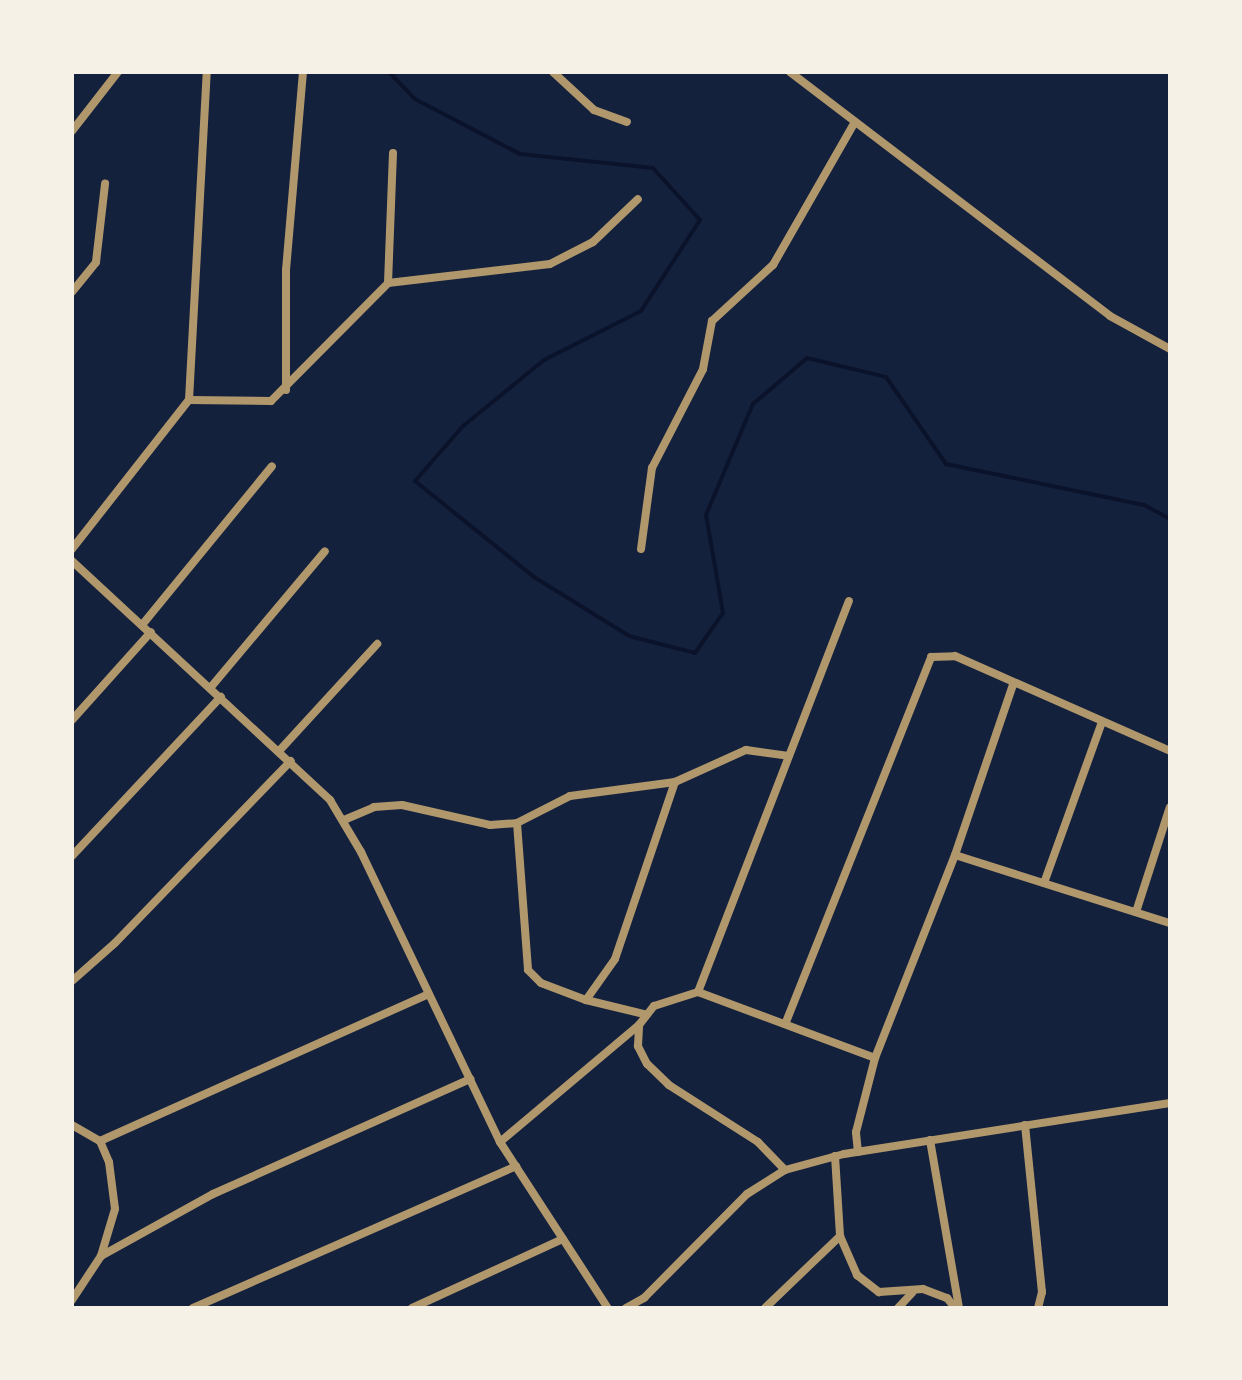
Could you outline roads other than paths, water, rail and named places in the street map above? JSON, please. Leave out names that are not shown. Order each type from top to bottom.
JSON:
[{"type":"street","points":[[72,131],[118,72]]},
{"type":"street","points":[[72,549],[189,400],[207,72]]},
{"type":"street","points":[[286,391],[286,270],[303,72]]},
{"type":"street","points":[[553,72],[594,110],[627,122]]},
{"type":"street","points":[[790,72],[1110,316],[1170,349]]},
{"type":"street","points":[[641,549],[652,468],[703,369],[712,321],[773,265],[855,122]]},
{"type":"street","points":[[388,283],[393,153]]},
{"type":"street","points":[[72,292],[96,262],[105,184]]},
{"type":"street","points":[[189,400],[262,402],[286,391],[388,283],[550,264],[593,242],[638,199]]},
{"type":"street","points":[[142,625],[272,466]]},
{"type":"street","points":[[211,687],[325,551]]},
{"type":"street","points":[[72,561],[280,750],[344,820],[500,1142],[608,1308]]},
{"type":"street","points":[[72,577],[79,568]]},
{"type":"street","points":[[698,992],[849,601]]},
{"type":"street","points":[[72,720],[151,632]]},
{"type":"street","points":[[280,750],[377,644]]},
{"type":"street","points":[[786,1022],[931,657],[955,656],[1013,685],[1170,751]]},
{"type":"street","points":[[858,1152],[856,1132],[875,1058],[955,855],[1013,685]]},
{"type":"street","points":[[72,856],[221,697]]},
{"type":"street","points":[[1044,883],[1102,722]]},
{"type":"street","points":[[344,820],[374,807],[402,805],[490,825],[517,823],[570,796],[675,782],[746,750],[789,756]]},
{"type":"street","points":[[72,981],[115,943],[291,761]]},
{"type":"street","points":[[586,1000],[615,959],[675,782]]},
{"type":"street","points":[[1136,912],[1170,807]]},
{"type":"street","points":[[517,823],[528,970],[541,983],[586,1000],[644,1014]]},
{"type":"street","points":[[955,855],[1170,923]]},
{"type":"street","points":[[785,1170],[758,1142],[691,1101],[647,1064],[638,1046],[639,1025],[644,1014],[654,1006],[698,992],[786,1022],[875,1058]]},
{"type":"street","points":[[100,1141],[427,995]]},
{"type":"street","points":[[500,1142],[639,1025]]},
{"type":"street","points":[[101,1256],[213,1194],[470,1079]]},
{"type":"street","points":[[626,1308],[644,1298],[747,1194],[785,1170],[835,1156],[1170,1103]]},
{"type":"street","points":[[72,1125],[100,1141],[109,1162],[115,1209],[101,1256],[72,1300]]},
{"type":"street","points":[[1025,1125],[1042,1292],[1038,1308]]},
{"type":"street","points":[[930,1140],[957,1308]]},
{"type":"street","points":[[835,1156],[840,1236],[866,1286],[879,1292],[937,1292],[957,1308]]},
{"type":"street","points":[[193,1308],[516,1166]]},
{"type":"street","points":[[765,1308],[840,1236]]},
{"type":"street","points":[[412,1308],[563,1239]]},
{"type":"street","points":[[898,1308],[913,1292]]},
{"type":"waterway","points":[[389,72],[415,99],[520,154],[653,168],[700,220],[641,311],[544,360],[463,426],[415,481],[534,577],[629,636],[695,653],[723,613],[706,515],[753,404],[807,358],[886,377],[946,464],[1144,505],[1170,519]]}]
